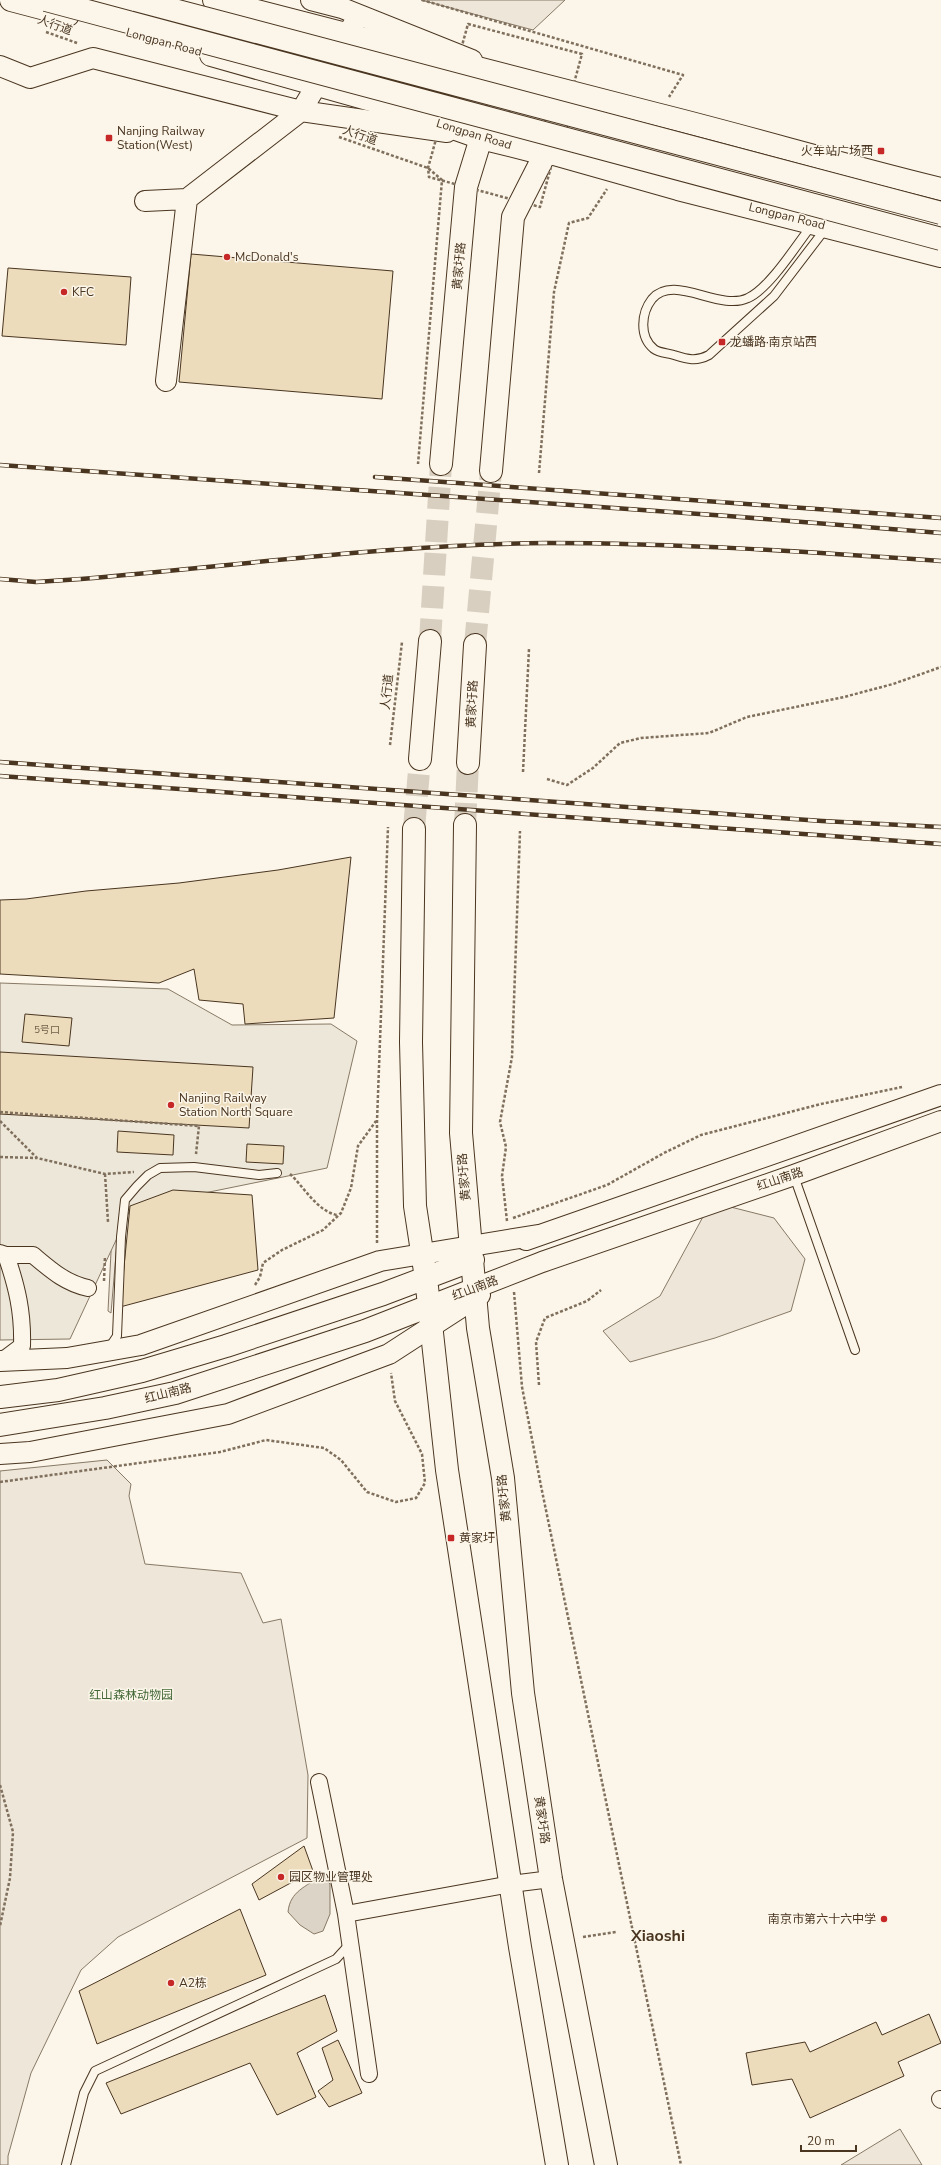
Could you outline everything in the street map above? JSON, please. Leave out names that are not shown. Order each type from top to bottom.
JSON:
[{"type":"main road","name":"Longpan Road","points":[[11,0],[385,104],[481,138],[545,154],[554,154],[678,189],[941,256]]},
{"type":"main road","name":"Longpan Road","points":[[46,0],[941,239]]},
{"type":"main road","points":[[136,0],[941,213]]},
{"type":"main road","points":[[214,0],[941,189]]},
{"type":"main road","name":"黄家圩路","points":[[441,464],[466,187],[481,138],[516,79]]},
{"type":"main road","points":[[491,471],[513,217],[545,154],[567,92]]},
{"type":"main road","points":[[420,759],[430,641]]},
{"type":"main road","name":"黄家圩路","points":[[468,763],[475,645]]},
{"type":"main road","name":"黄家圩路","points":[[465,825],[460,1133],[480,1344],[503,1478],[523,1693],[551,1879],[606,2165]]},
{"type":"main road","points":[[414,829],[411,1042],[415,1206],[426,1278],[446,1470],[556,2165]]},
{"type":"main road","points":[[0,1397],[58,1390],[142,1371],[226,1346],[426,1278],[472,1253]]},
{"type":"main road","name":"红山南路","points":[[0,1425],[97,1409],[175,1393],[365,1330],[430,1317]]},
{"type":"street","points":[[311,0],[359,15],[460,54],[516,79]]},
{"type":"street","points":[[145,201],[187,199],[301,110],[359,15]]},
{"type":"street","points":[[0,66],[30,78],[93,58],[301,110],[481,138]]},
{"type":"street","points":[[166,381],[187,199]]},
{"type":"street","points":[[1,1361],[67,1358],[141,1345],[380,1261],[422,1254],[472,1253],[538,1235],[941,1095]]},
{"type":"street","name":"红山南路","points":[[430,1317],[509,1275],[794,1175],[941,1120]]},
{"type":"street","points":[[472,1253],[509,1239],[538,1235]]},
{"type":"street","points":[[1,1361],[22,1346],[23,1321],[19,1297],[3,1254],[33,1255],[57,1276],[74,1285],[88,1288]]},
{"type":"street","points":[[0,1454],[30,1452],[228,1414],[389,1354],[430,1317]]},
{"type":"street","points":[[319,1782],[346,1914],[369,2074]]},
{"type":"street","points":[[346,1914],[511,1884],[551,1879]]},
{"type":"lane","points":[[820,224],[774,296],[709,355],[701,359],[691,360],[655,350],[648,343],[644,332],[643,321],[647,308],[658,295],[670,290],[681,290],[722,301],[736,302],[749,298],[763,288],[820,224]]},
{"type":"lane","points":[[108,1350],[117,1336],[121,1237],[126,1200],[148,1175],[160,1168],[194,1167],[259,1175],[277,1173]]},
{"type":"lane","points":[[794,1175],[855,1350]]},
{"type":"lane","points":[[66,2165],[84,2093],[95,2071],[336,1959],[347,1947]]},
{"type":"path","name":"人行道","points":[[44,31],[80,44]]},
{"type":"path","name":"人行道","points":[[333,135],[428,168],[442,180],[418,464]]},
{"type":"path","name":"人行道","points":[[390,745],[402,642]]},
{"type":"path","points":[[523,772],[529,649]]},
{"type":"path","points":[[547,779],[567,785],[593,768],[620,744],[641,738],[709,733],[747,717],[844,697],[893,684],[941,667]]},
{"type":"path","points":[[509,1239],[502,1176],[506,1146],[500,1122],[512,1058],[520,831]]},
{"type":"path","points":[[0,1112],[199,1126],[194,1167]]},
{"type":"path","points":[[0,1120],[37,1158]]},
{"type":"path","points":[[254,1287],[260,1277],[263,1263],[288,1247],[323,1230],[341,1213],[351,1188],[358,1146],[377,1121]]},
{"type":"path","points":[[0,1157],[37,1158],[106,1174],[132,1171],[148,1175]]},
{"type":"path","points":[[277,1173],[286,1170],[315,1200],[331,1214],[337,1215]]},
{"type":"path","points":[[509,1275],[524,1395],[681,2165]]},
{"type":"path","points":[[538,1385],[536,1342],[545,1318],[587,1301],[601,1290]]},
{"type":"path","points":[[0,1785],[12,1832],[10,1878],[0,1926]]},
{"type":"green space","points":[[421,0],[565,0],[533,30]]},
{"type":"green space","points":[[711,1202],[774,1218],[805,1259],[791,1311],[715,1338],[630,1362],[603,1331],[660,1296]]},
{"type":"green space","points":[[119,1219],[111,1313],[108,1311],[112,1232]]},
{"type":"green space","name":"红山森林动物园","points":[[107,1460],[131,1484],[129,1496],[145,1564],[241,1573],[263,1623],[281,1619],[308,1775],[307,1838],[118,1937],[81,1970],[31,2073],[8,2156],[8,2165],[0,2165],[0,1471]]},
{"type":"green space","points":[[900,2129],[922,2165],[841,2165]]},
{"type":"shaded area","name":"Nanjing Railway Station North Square","points":[[0,983],[168,989],[232,1025],[331,1024],[357,1041],[327,1168],[131,1208],[70,1339],[0,1340]]},
{"type":"shaded area","points":[[322,1875],[330,1884],[330,1914],[323,1931],[314,1934],[300,1925],[288,1912],[289,1905],[295,1894]]},
{"type":"building","points":[[191,254],[393,271],[382,399],[179,382]]},
{"type":"building","points":[[8,268],[131,277],[126,345],[2,336]]},
{"type":"building","points":[[351,857],[334,1018],[245,1024],[243,1004],[199,1000],[194,969],[159,983],[0,974],[0,900],[26,899],[86,891],[179,883],[278,870]]},
{"type":"building","points":[[25,1014],[72,1018],[69,1046],[22,1042]]},
{"type":"building","points":[[0,1052],[253,1067],[249,1128],[0,1114]]},
{"type":"building","points":[[118,1131],[174,1135],[173,1155],[117,1152]]},
{"type":"building","points":[[247,1144],[284,1146],[283,1164],[246,1162]]},
{"type":"building","points":[[173,1190],[252,1195],[258,1270],[120,1307],[130,1206]]},
{"type":"building","name":"园区物业管理处","points":[[304,1846],[313,1871],[259,1900],[252,1884]]},
{"type":"building","name":"A2栋","points":[[240,1909],[266,1975],[97,2044],[79,1991]]},
{"type":"building","points":[[325,1995],[337,2031],[297,2053],[316,2097],[277,2115],[250,2063],[121,2114],[106,2083]]},
{"type":"building","points":[[929,2014],[941,2043],[898,2062],[904,2076],[810,2118],[792,2079],[752,2085],[746,2053],[805,2042],[810,2052],[876,2022],[882,2035]]},
{"type":"building","points":[[338,2040],[362,2093],[329,2107],[318,2091],[333,2080],[322,2048]]},
{"type":"tunnel","points":[[430,641],[441,464]]},
{"type":"tunnel","points":[[475,645],[491,471]]},
{"type":"tunnel","points":[[414,829],[420,759]]},
{"type":"tunnel","points":[[465,825],[468,763]]},
{"type":"railway","points":[[0,465],[728,516],[941,533]]},
{"type":"railway","points":[[375,477],[941,518]]},
{"type":"railway","points":[[0,579],[36,582],[81,579],[372,551],[489,544],[596,543],[695,546],[941,561]]},
{"type":"railway","points":[[0,762],[822,821],[941,827]]},
{"type":"railway","points":[[0,776],[941,844]]},
{"type":"place","name":"Nanjing Railway Station(West)","points":[[109,138]]},
{"type":"place","name":"火车站广场西","points":[[881,151]]},
{"type":"place","name":"McDonald's","points":[[227,257]]},
{"type":"place","name":"KFC","points":[[64,292]]},
{"type":"place","name":"龙蟠路·南京站西","points":[[722,342]]},
{"type":"place","name":"Nanjing Railway Station North Square","points":[[171,1105]]},
{"type":"place","name":"黄家圩","points":[[451,1538]]},
{"type":"place","name":"园区物业管理处","points":[[281,1877]]},
{"type":"place","name":"南京市第六十六中学","points":[[884,1919]]},
{"type":"place","name":"A2栋","points":[[171,1983]]},
{"type":"district","name":"Xiaoshi","points":[[658,1936]]}]
